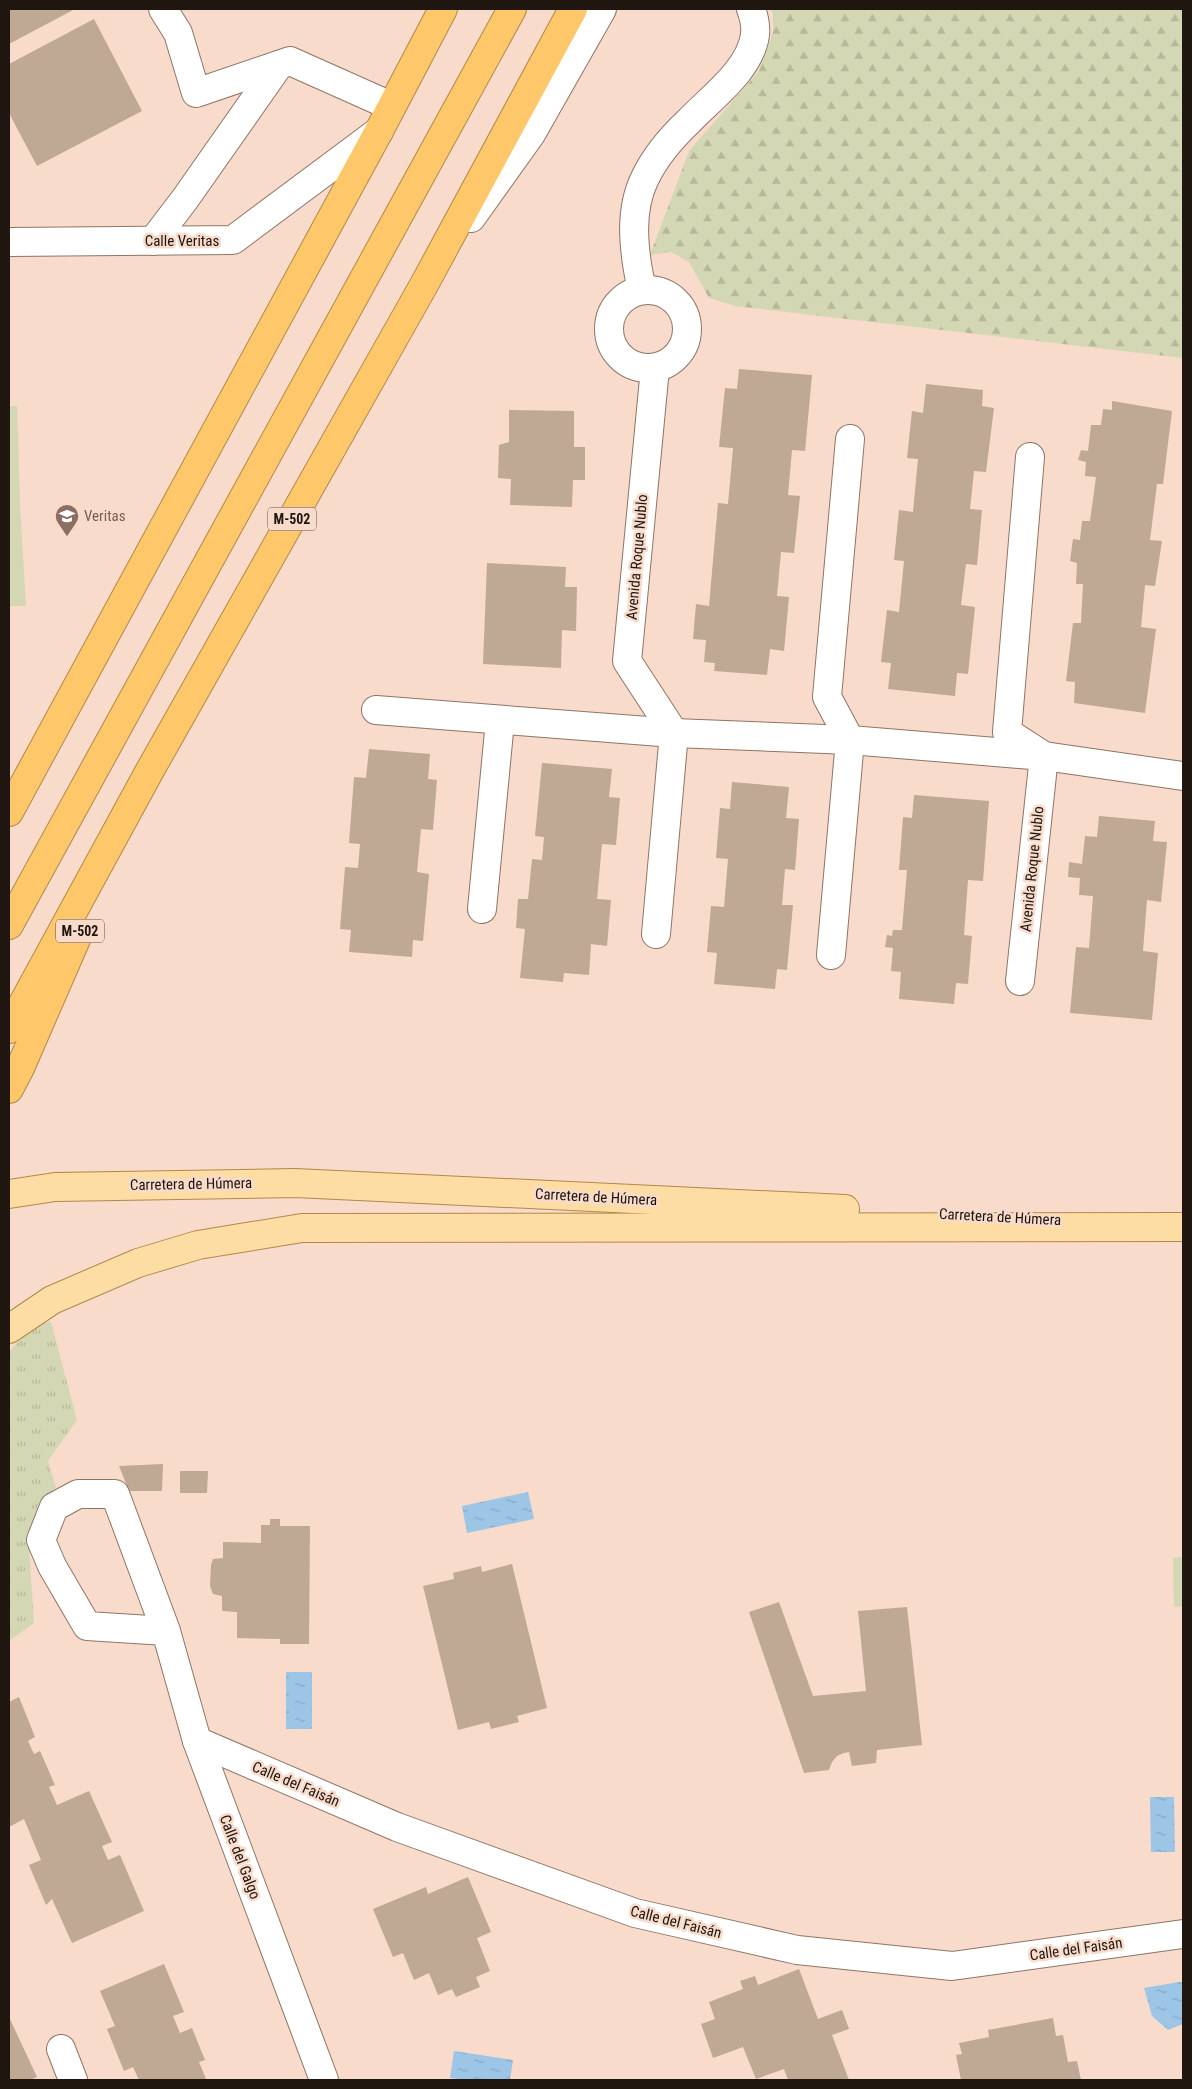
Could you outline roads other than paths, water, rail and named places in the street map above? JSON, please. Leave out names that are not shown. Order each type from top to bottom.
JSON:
[{"type":"highway","points":[[9,812],[379,131],[443,9]]},
{"type":"highway","points":[[9,925],[512,9]]},
{"type":"highway","name":"M-502","points":[[9,1028],[149,772],[425,282],[574,9]]},
{"type":"highway","name":"M-502","points":[[9,1089],[20,1068],[149,772]]},
{"type":"main road","name":"Carretera de Húmera","points":[[9,1194],[64,1187],[295,1183],[1183,1226]]},
{"type":"main road","points":[[9,1330],[52,1300],[138,1263],[198,1245],[302,1228],[1183,1226]]},
{"type":"street","points":[[163,9],[178,33],[196,93],[290,61],[391,106]]},
{"type":"street","points":[[425,282],[531,134],[602,9]]},
{"type":"street","points":[[642,290],[636,266],[634,239],[636,208],[645,179],[664,149],[686,122],[735,74],[748,55],[755,35],[754,18],[751,9]]},
{"type":"street","points":[[153,241],[185,199],[279,65]]},
{"type":"street","name":"Calle Veritas","points":[[9,242],[233,240],[379,131]]},
{"type":"street","points":[[642,290],[656,290],[668,295],[677,303],[684,314],[687,326],[686,340],[679,353],[668,362],[655,368],[641,368],[628,362],[617,353],[611,341],[609,328],[612,314],[619,303],[630,294],[642,290]]},
{"type":"street","name":"Avenida Roque Nublo","points":[[655,368],[627,662],[674,733]]},
{"type":"street","points":[[831,955],[850,740],[827,697],[850,440]]},
{"type":"street","points":[[1030,457],[1007,732],[1044,756]]},
{"type":"street","points":[[376,710],[674,733],[850,740],[1044,756],[1183,776]]},
{"type":"street","points":[[482,909],[500,721]]},
{"type":"street","points":[[656,934],[674,733]]},
{"type":"street","name":"Avenida Roque Nublo","points":[[1020,981],[1044,756]]},
{"type":"street","name":"Calle del Galgo","points":[[166,1631],[87,1626],[52,1566],[41,1540],[54,1507],[78,1494],[115,1494],[166,1631],[197,1742],[324,2080]]},
{"type":"street","name":"Calle del Faisán","points":[[197,1742],[397,1827],[634,1913],[797,1950],[952,1966],[1183,1934]]},
{"type":"street","points":[[61,2049],[73,2080]]},
{"type":"water","points":[[528,1492],[534,1519],[467,1533],[462,1506]]},
{"type":"water","points":[[286,1672],[312,1672],[312,1729],[286,1729]]},
{"type":"water","points":[[1150,1797],[1174,1797],[1175,1852],[1151,1852]]},
{"type":"water","points":[[1183,1982],[1183,2024],[1168,2030],[1152,2016],[1144,1988]]},
{"type":"water","points":[[454,2051],[513,2060],[510,2080],[450,2078]]},
{"type":"place","name":"Veritas","points":[[67,537]]}]
